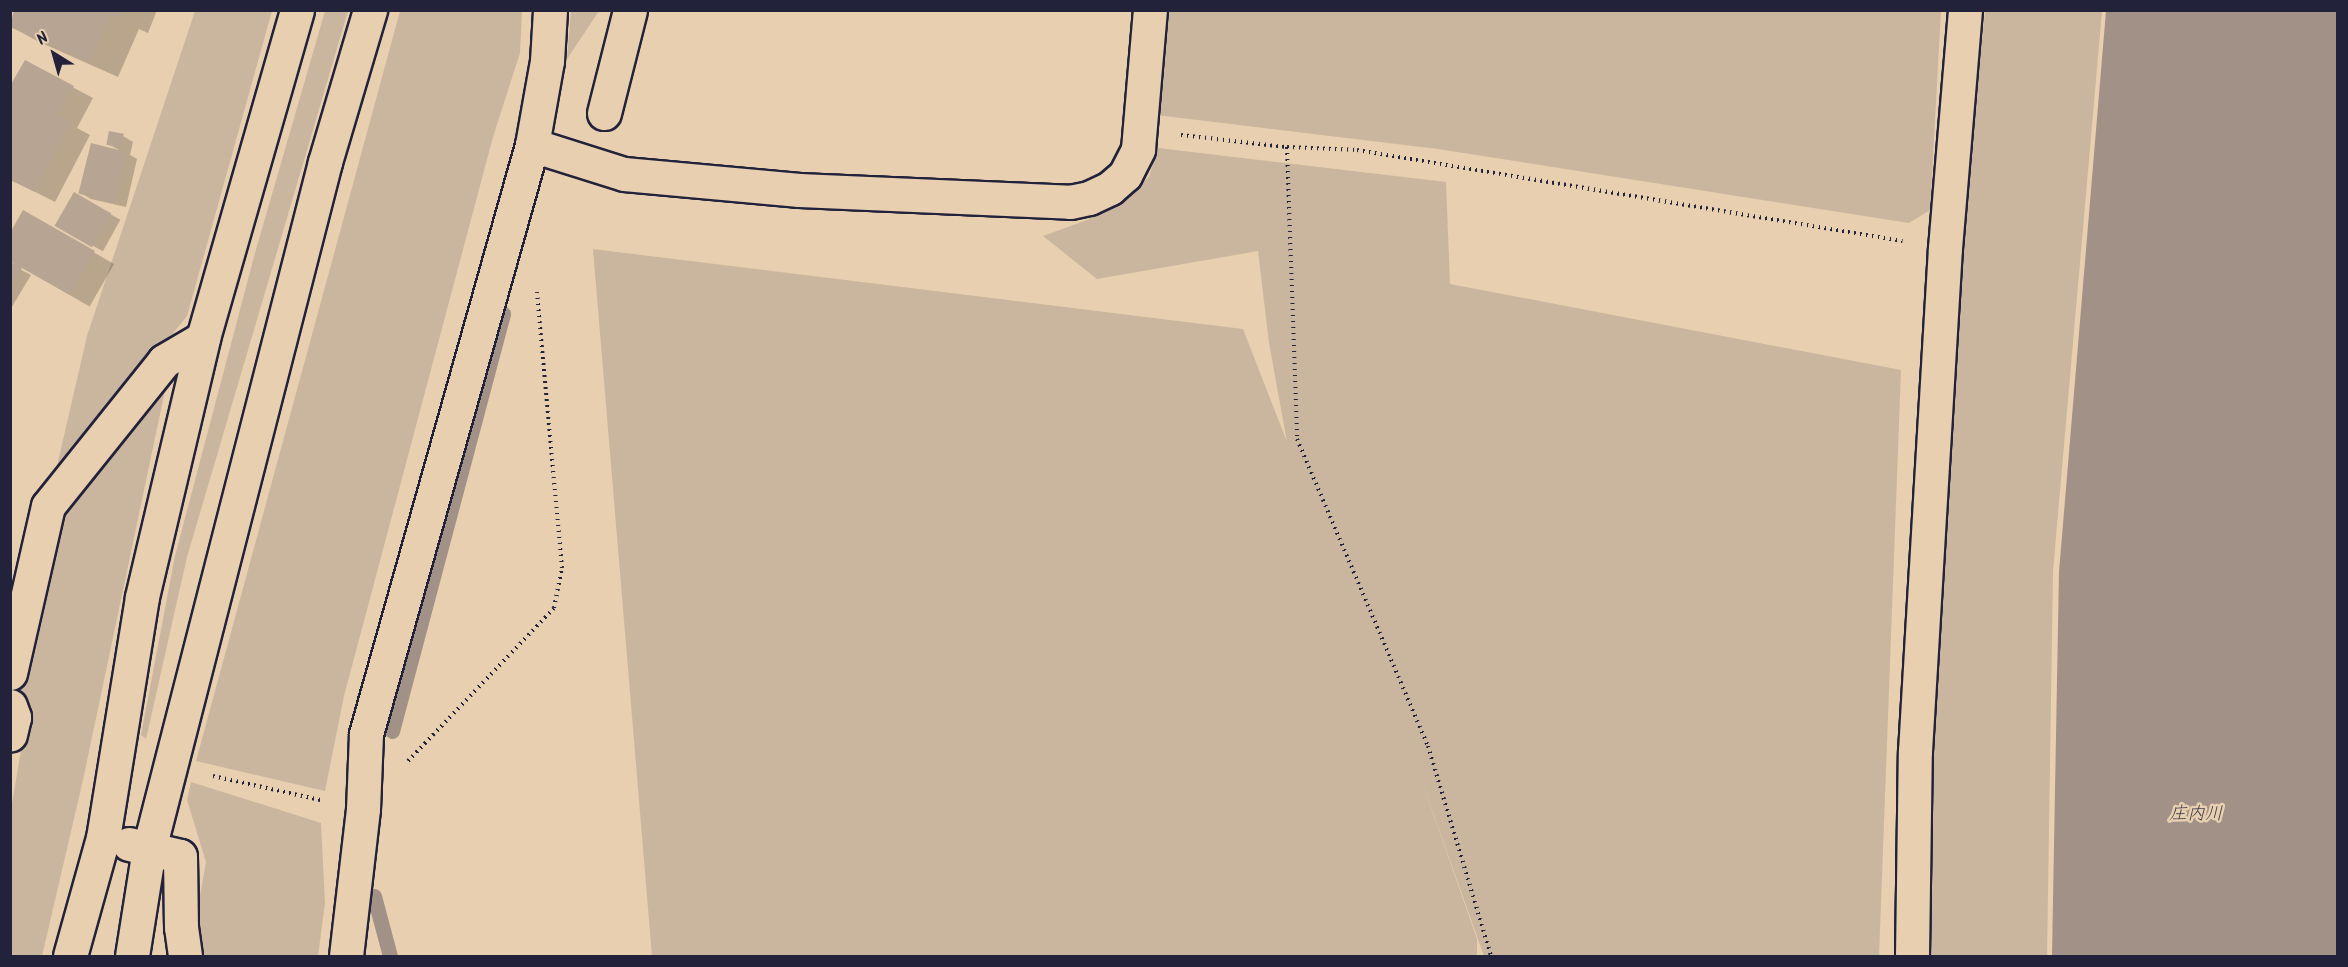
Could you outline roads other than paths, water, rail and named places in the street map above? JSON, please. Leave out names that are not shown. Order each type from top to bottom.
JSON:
[{"type":"street","points":[[70,957],[104,838],[142,597],[203,338],[297,10]]},
{"type":"street","points":[[132,957],[149,849],[326,162],[370,10]]},
{"type":"street","points":[[346,957],[363,809],[366,734],[532,145],[547,61],[550,10]]},
{"type":"street","points":[[603,112],[630,10]]},
{"type":"street","points":[[532,145],[624,174],[799,190],[1070,202],[1089,198],[1110,188],[1125,175],[1138,149],[1150,10]]},
{"type":"street","points":[[1912,957],[1915,751],[1945,248],[1965,10]]},
{"type":"street","points":[[10,673],[48,506],[164,361],[203,338]]},
{"type":"street","points":[[10,706],[14,717],[10,735]]},
{"type":"street","points":[[104,838],[180,856],[181,927],[185,957]]},
{"type":"water","name":"庄内川","points":[[2106,11],[2337,11],[2337,956],[2052,956],[2059,572]]},
{"type":"waterway","points":[[392,731],[503,314]]},
{"type":"waterway","points":[[374,896],[390,956]]}]
